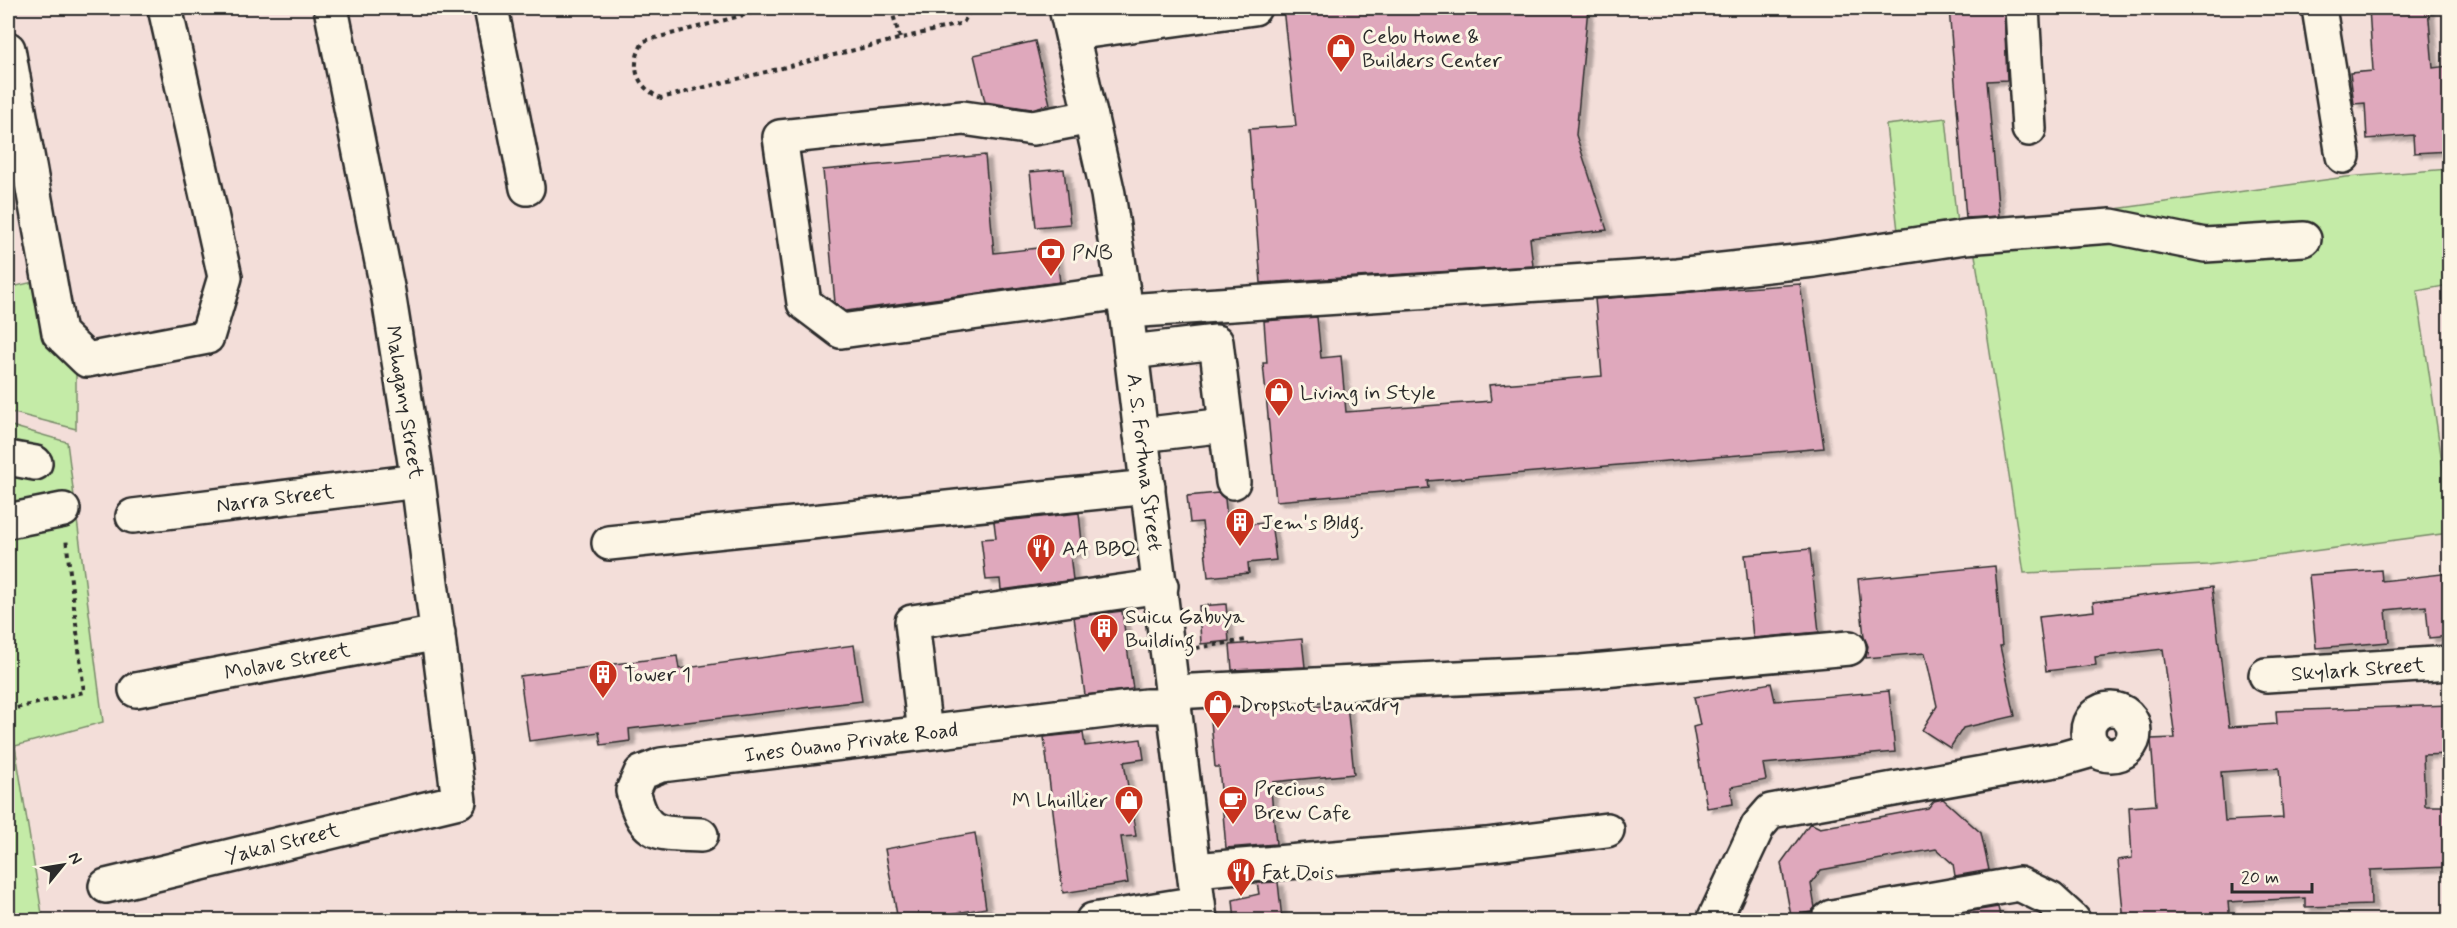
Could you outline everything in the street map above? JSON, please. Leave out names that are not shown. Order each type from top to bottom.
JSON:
[{"type":"street","points":[[8,50],[59,333],[87,360],[207,337],[225,277],[165,8]]},
{"type":"street","name":"Mahogany Street","points":[[331,8],[388,292],[418,481],[459,801]]},
{"type":"street","points":[[491,8],[527,188]]},
{"type":"street","points":[[1070,20],[1254,8]]},
{"type":"street","points":[[2022,8],[2029,129]]},
{"type":"street","points":[[2319,8],[2343,156]]},
{"type":"street","name":"A. S. Fortuna Street","points":[[1070,20],[1108,194],[1124,302],[1161,586],[1199,912]]},
{"type":"street","points":[[1091,117],[1033,129],[963,118],[780,137],[804,303],[841,330],[1124,302],[1677,275],[1814,260],[1965,237],[2111,226],[2205,245],[2304,239]]},
{"type":"street","points":[[1131,352],[1216,342],[1233,482]]},
{"type":"street","points":[[1141,435],[1226,425]]},
{"type":"street","name":"Narra Street","points":[[133,516],[418,481]]},
{"type":"street","points":[[609,543],[1148,488]]},
{"type":"street","points":[[8,521],[63,510]]},
{"type":"street","points":[[925,733],[912,622],[1161,586]]},
{"type":"street","name":"Molave Street","points":[[136,690],[438,633]]},
{"type":"street","name":"Ines Ouano Private Road","points":[[701,835],[658,833],[640,817],[633,791],[641,773],[660,765],[1146,705],[1174,699],[1581,672],[1850,648]]},
{"type":"street","name":"Skylark Street","points":[[2266,675],[2450,663]]},
{"type":"street","points":[[1714,921],[1758,826],[1771,811],[2061,759],[2096,749]]},
{"type":"street","name":"Yakal Street","points":[[106,886],[459,801]]},
{"type":"street","points":[[1194,870],[1607,831]]},
{"type":"street","points":[[1828,921],[1832,917],[2019,884],[2050,899],[2073,921]]},
{"type":"street","points":[[1093,921],[1199,912]]},
{"type":"path","points":[[771,8],[644,40],[636,58],[637,77],[643,87],[661,98],[963,23],[972,8]]},
{"type":"path","points":[[891,8],[900,38]]},
{"type":"path","points":[[8,710],[84,692],[63,510]]},
{"type":"path","points":[[1169,652],[1246,640]]},
{"type":"green space","points":[[1946,118],[1957,225],[1898,231],[1886,125]]},
{"type":"green space","points":[[2449,169],[2449,285],[2417,291],[2449,509],[2449,533],[2208,565],[2024,573],[1971,229],[2346,177]]},
{"type":"green space","points":[[37,281],[76,360],[76,429],[10,412],[8,288]]},
{"type":"green space","points":[[8,425],[67,442],[103,722],[15,746],[43,920],[8,920]]},
{"type":"building","points":[[1283,8],[1588,8],[1576,135],[1607,230],[1530,238],[1533,266],[1261,283],[1249,129],[1296,126]]},
{"type":"building","points":[[1949,8],[2004,8],[2007,80],[1987,81],[1999,216],[1966,218]]},
{"type":"building","points":[[2369,8],[2428,8],[2433,68],[2448,66],[2450,151],[2414,153],[2413,135],[2367,139],[2365,103],[2354,104],[2350,73],[2373,71]]},
{"type":"building","points":[[1035,41],[1050,104],[1031,109],[985,102],[974,55]]},
{"type":"building","points":[[985,155],[994,253],[1055,246],[1060,282],[846,311],[835,303],[823,170]]},
{"type":"building","points":[[1064,169],[1070,224],[1036,227],[1030,172]]},
{"type":"building","points":[[1800,284],[1824,448],[1428,481],[1429,488],[1276,501],[1263,363],[1267,363],[1264,321],[1317,317],[1321,358],[1341,356],[1346,412],[1491,401],[1489,385],[1602,376],[1595,299]]},
{"type":"building","name":"Jem's Bldg.","points":[[1218,493],[1225,499],[1228,527],[1271,522],[1276,560],[1248,563],[1249,573],[1208,577],[1202,522],[1190,523],[1187,496]]},
{"type":"building","points":[[1079,513],[1083,552],[1070,554],[1073,580],[1001,590],[1000,579],[986,580],[981,539],[996,538],[994,522]]},
{"type":"building","points":[[1810,549],[1819,632],[1753,638],[1745,555]]},
{"type":"building","points":[[1995,566],[2002,646],[2000,646],[2015,716],[1963,728],[1950,748],[1922,730],[1937,706],[1925,653],[1866,658],[1868,646],[1864,637],[1858,579]]},
{"type":"building","points":[[2381,570],[2382,581],[2450,573],[2450,636],[2429,638],[2426,606],[2386,610],[2389,642],[2316,648],[2309,575]]},
{"type":"building","points":[[2212,587],[2229,727],[2277,724],[2276,711],[2450,705],[2450,754],[2423,755],[2425,806],[2450,806],[2450,867],[2370,870],[2371,905],[2305,907],[2305,898],[2228,902],[2230,921],[2124,921],[2118,860],[2132,858],[2129,807],[2156,805],[2151,739],[2175,738],[2163,649],[2095,657],[2096,665],[2046,671],[2039,617],[2094,611],[2093,602]],"holes":[[[2279,768],[2283,818],[2225,821],[2221,772]]]},
{"type":"building","points":[[1226,604],[1229,641],[1201,644],[1199,606]]},
{"type":"building","name":"Suicu Gabuya Building","points":[[1122,611],[1133,689],[1085,695],[1074,617]]},
{"type":"building","points":[[1302,639],[1305,667],[1232,670],[1230,645]]},
{"type":"building","points":[[854,645],[862,701],[629,729],[630,741],[601,745],[599,732],[529,741],[520,676],[677,656],[679,669]]},
{"type":"building","points":[[1771,683],[1775,701],[1889,691],[1895,752],[1763,764],[1766,780],[1731,787],[1733,804],[1707,808],[1693,727],[1700,725],[1694,697]]},
{"type":"building","points":[[1308,704],[1309,707],[1347,704],[1354,774],[1273,782],[1274,789],[1271,790],[1276,844],[1226,848],[1219,767],[1215,767],[1210,709]]},
{"type":"building","points":[[1083,733],[1085,746],[1141,739],[1144,759],[1124,762],[1136,836],[1121,837],[1128,883],[1063,893],[1044,737]]},
{"type":"building","points":[[1943,799],[1981,833],[1989,870],[1955,876],[1953,864],[1936,849],[1821,870],[1811,884],[1815,908],[1811,912],[1791,916],[1781,863],[1810,823],[1820,828],[1928,808],[1934,801]]},
{"type":"building","points":[[975,833],[986,908],[950,914],[897,915],[885,849]]},
{"type":"building","points":[[1278,882],[1282,919],[1235,921],[1233,900],[1259,894],[1257,883]]},
{"type":"building","points":[[1998,907],[2001,921],[1962,921],[1961,913]]},
{"type":"place","name":"Cebu Home & Builders Center","points":[[1341,74]]},
{"type":"place","name":"PNB","points":[[1051,278]]},
{"type":"place","name":"Living in Style","points":[[1279,418]]},
{"type":"place","name":"Jem's Bldg.","points":[[1240,548]]},
{"type":"place","name":"AA BBQ","points":[[1041,574]]},
{"type":"place","name":"Suicu Gabuya Building","points":[[1104,654]]},
{"type":"place","name":"Tower 1","points":[[603,700]]},
{"type":"place","name":"Dropshot Laundry","points":[[1218,730]]},
{"type":"place","name":"M Lhuillier","points":[[1129,826]]},
{"type":"place","name":"Precious Brew Cafe","points":[[1233,826]]},
{"type":"place","name":"Fat Dois","points":[[1241,898]]}]
